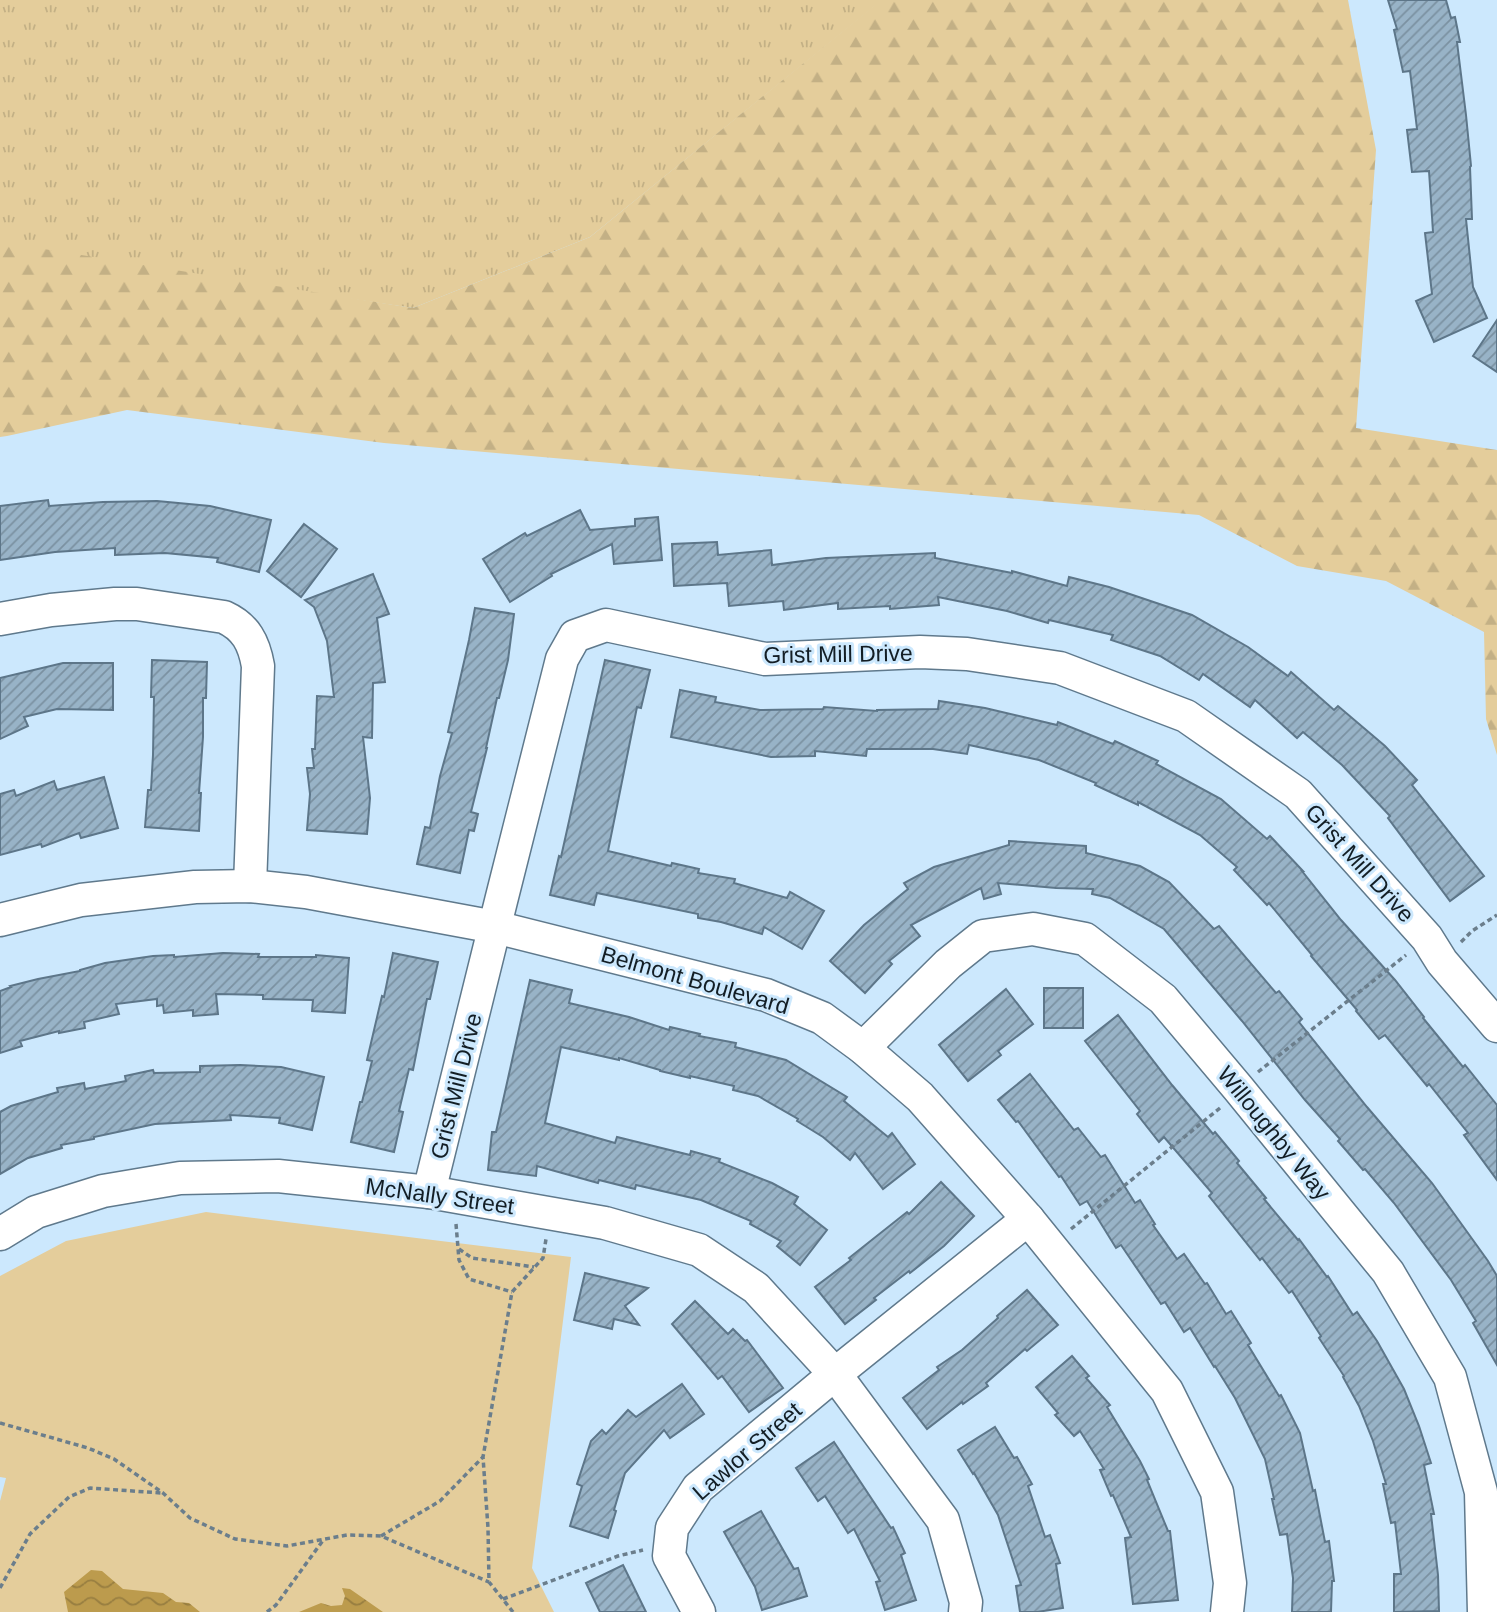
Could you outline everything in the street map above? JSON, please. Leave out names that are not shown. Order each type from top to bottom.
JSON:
[{"type":"street","points":[[0,619],[79,607],[137,604],[224,617],[244,630],[256,653],[258,667],[250,886]]},
{"type":"street","name":"Grist Mill Drive","points":[[441,1194],[495,926],[562,659],[575,636],[606,625],[765,659],[920,652],[967,654],[1060,668],[1186,716],[1298,794],[1427,938],[1442,961],[1497,1026]]},
{"type":"street","name":"Belmont Boulevard","points":[[0,920],[81,900],[195,887],[250,886],[306,892],[495,926],[766,995],[822,1018],[863,1048],[920,1097],[1028,1219],[1167,1391],[1217,1492],[1230,1583],[1227,1612]]},
{"type":"street","name":"Willoughby Way","points":[[863,1048],[948,964],[983,936],[1032,929],[1085,939],[1163,999],[1388,1272],[1450,1377],[1481,1492],[1484,1612]]},
{"type":"street","name":"McNally Street","points":[[0,1234],[36,1212],[103,1191],[180,1178],[278,1176],[441,1194],[605,1223],[699,1250],[756,1288],[835,1374]]},
{"type":"street","name":"Lawlor Street","points":[[670,1544],[672,1528],[698,1488],[1028,1219]]},
{"type":"street","points":[[835,1374],[943,1520],[966,1602],[964,1612]]},
{"type":"street","points":[[670,1544],[670,1556],[699,1612]]},
{"type":"path","points":[[1442,961],[1472,931],[1497,915]]},
{"type":"path","points":[[441,1194],[458,1248],[458,1260],[469,1279],[512,1292]]},
{"type":"path","points":[[489,1582],[483,1457],[512,1292],[543,1258],[551,1213]]},
{"type":"path","points":[[458,1248],[472,1258],[534,1267]]},
{"type":"path","points":[[0,1423],[88,1448],[114,1459],[163,1493],[190,1518],[235,1539],[286,1546],[347,1535],[381,1536],[489,1582],[512,1611]]},
{"type":"path","points":[[381,1536],[440,1501],[483,1457]]},
{"type":"path","points":[[0,1588],[30,1534],[69,1497],[90,1489],[163,1493]]},
{"type":"path","points":[[267,1612],[276,1605],[324,1539]]},
{"type":"path","points":[[503,1599],[618,1556],[670,1544]]},
{"type":"green space","points":[[0,0],[876,0],[876,5],[590,237],[413,308],[0,246]]},
{"type":"green space","points":[[876,0],[1348,0],[1376,150],[1356,428],[1497,450],[1497,755],[1486,719],[1484,632],[1386,581],[1297,566],[1199,515],[384,443],[127,410],[0,437],[0,242],[413,308],[590,237],[875,5]]},
{"type":"green space","points":[[206,1212],[571,1257],[532,1568],[554,1612],[0,1612],[0,1501],[6,1478],[0,1477],[0,1276],[66,1241]]},
{"type":"water","points":[[91,1570],[102,1571],[123,1589],[163,1593],[176,1602],[189,1603],[200,1612],[68,1612],[64,1592]]},
{"type":"water","points":[[342,1588],[350,1589],[383,1612],[299,1612],[321,1603],[342,1605],[345,1596]]},
{"type":"building","points":[[1388,0],[1446,0],[1451,18],[1455,17],[1460,42],[1457,42],[1471,166],[1472,219],[1466,219],[1473,287],[1487,318],[1434,342],[1416,301],[1432,294],[1425,233],[1433,232],[1429,171],[1412,172],[1407,130],[1417,129],[1410,71],[1403,72],[1394,30],[1397,29]]},
{"type":"building","points":[[1497,320],[1497,372],[1473,356]]},
{"type":"building","points":[[48,500],[49,506],[157,501],[210,506],[271,520],[259,572],[217,562],[218,558],[165,553],[115,555],[115,548],[55,552],[0,560],[0,506]]},
{"type":"building","points":[[580,510],[590,530],[635,526],[635,519],[658,517],[662,560],[614,564],[612,544],[551,574],[552,576],[510,602],[483,559],[525,533],[527,536]]},
{"type":"building","points":[[304,524],[337,549],[301,597],[267,571]]},
{"type":"building","points":[[717,542],[718,555],[771,550],[772,565],[826,558],[935,553],[935,558],[1012,571],[1067,586],[1069,577],[1109,587],[1192,615],[1248,647],[1288,676],[1291,672],[1334,710],[1338,706],[1385,746],[1417,780],[1412,785],[1484,876],[1450,901],[1388,818],[1390,816],[1342,765],[1303,732],[1297,738],[1255,700],[1250,707],[1203,674],[1199,680],[1160,656],[1111,640],[1113,635],[938,597],[939,605],[838,609],[838,603],[784,610],[783,601],[729,606],[727,583],[674,586],[672,544]]},
{"type":"building","points":[[373,574],[389,614],[377,618],[385,682],[373,683],[372,738],[363,737],[370,798],[367,834],[307,830],[310,794],[307,768],[314,768],[312,749],[315,749],[317,696],[334,697],[327,641],[314,607],[305,600]]},
{"type":"building","points":[[475,608],[514,614],[508,660],[471,812],[478,814],[474,831],[469,830],[460,873],[417,864],[425,827],[430,828],[452,733],[448,732]]},
{"type":"building","points":[[152,660],[207,662],[206,698],[203,698],[199,831],[145,827],[153,755]]},
{"type":"building","points":[[605,660],[650,670],[641,708],[637,707],[608,851],[671,866],[672,863],[699,869],[698,873],[735,879],[734,883],[787,898],[790,892],[824,911],[802,949],[764,927],[762,934],[698,918],[698,914],[597,893],[594,905],[550,895]]},
{"type":"building","points":[[63,663],[113,663],[113,710],[57,709],[24,717],[28,726],[0,739],[0,678]]},
{"type":"building","points":[[680,690],[716,697],[715,702],[760,710],[824,707],[877,711],[938,709],[939,701],[985,708],[1057,725],[1058,722],[1113,744],[1115,741],[1158,761],[1156,764],[1221,799],[1267,839],[1270,836],[1395,980],[1463,1067],[1465,1065],[1497,1105],[1497,1180],[1464,1135],[1468,1133],[1429,1084],[1427,1086],[1385,1035],[1379,1039],[1269,903],[1267,905],[1234,870],[1237,867],[1200,835],[1138,802],[1138,805],[1095,785],[1096,783],[1039,760],[969,745],[967,754],[933,749],[867,749],[866,756],[815,751],[815,756],[771,757],[671,737]]},
{"type":"building","points":[[104,777],[118,828],[81,838],[79,833],[42,847],[41,844],[0,855],[0,794],[14,790],[16,796],[54,781],[57,790]]},
{"type":"building","points":[[1009,841],[1086,846],[1086,853],[1140,866],[1169,882],[1214,929],[1219,926],[1302,1019],[1299,1022],[1432,1183],[1488,1261],[1497,1276],[1497,1365],[1473,1323],[1476,1321],[1451,1280],[1394,1203],[1338,1141],[1340,1139],[1164,929],[1110,898],[1092,894],[1093,889],[998,883],[1001,894],[984,899],[981,888],[911,925],[920,936],[889,961],[892,964],[865,993],[830,961],[864,925],[908,889],[904,883],[934,867],[1009,845]]},
{"type":"building","points":[[393,953],[438,962],[430,999],[427,999],[413,1070],[409,1069],[399,1111],[403,1112],[394,1152],[351,1142],[372,1061],[367,1060]]},
{"type":"building","points":[[259,954],[258,957],[316,955],[349,958],[345,1013],[312,1011],[313,1000],[216,994],[218,1014],[193,1016],[193,1010],[164,1013],[163,1005],[157,1006],[157,999],[116,1004],[119,1014],[84,1022],[85,1028],[59,1031],[20,1041],[22,1046],[0,1053],[0,991],[10,986],[105,963],[153,956]]},
{"type":"building","points":[[530,980],[572,990],[569,1003],[629,1017],[669,1030],[670,1027],[736,1043],[735,1047],[786,1060],[847,1097],[844,1101],[888,1137],[892,1133],[915,1164],[883,1189],[855,1153],[850,1160],[823,1137],[797,1121],[798,1119],[758,1096],[733,1090],[734,1086],[561,1047],[545,1123],[615,1143],[617,1137],[690,1155],[691,1151],[720,1159],[719,1162],[772,1183],[798,1197],[794,1204],[827,1230],[800,1265],[777,1246],[781,1241],[750,1224],[751,1221],[701,1200],[636,1185],[635,1189],[599,1180],[598,1183],[537,1166],[536,1176],[488,1170],[492,1132],[496,1132]]},
{"type":"building","points":[[1044,988],[1083,988],[1083,1028],[1044,1028]]},
{"type":"building","points":[[1006,989],[1033,1024],[998,1051],[1001,1055],[968,1081],[939,1045]]},
{"type":"building","points":[[1118,1015],[1172,1085],[1239,1161],[1237,1163],[1266,1198],[1264,1199],[1328,1276],[1353,1315],[1357,1312],[1404,1389],[1431,1463],[1424,1465],[1434,1514],[1431,1514],[1439,1611],[1394,1612],[1394,1574],[1401,1574],[1395,1522],[1391,1523],[1383,1484],[1386,1484],[1359,1406],[1344,1376],[1319,1338],[1321,1336],[1292,1291],[1289,1293],[1262,1258],[1260,1260],[1209,1196],[1212,1193],[1164,1137],[1159,1142],[1137,1114],[1140,1111],[1085,1041]]},
{"type":"building","points":[[200,1066],[281,1067],[324,1077],[312,1130],[279,1123],[280,1118],[230,1115],[231,1120],[155,1124],[61,1145],[62,1148],[28,1158],[0,1174],[0,1112],[11,1106],[58,1092],[57,1088],[84,1083],[85,1089],[126,1081],[125,1076],[153,1070],[154,1073],[200,1072]]},
{"type":"building","points":[[1030,1074],[1074,1130],[1078,1128],[1101,1157],[1105,1155],[1135,1203],[1140,1200],[1155,1224],[1153,1225],[1177,1259],[1184,1254],[1205,1284],[1207,1283],[1226,1314],[1231,1311],[1251,1343],[1248,1345],[1279,1396],[1281,1395],[1300,1433],[1325,1542],[1329,1541],[1334,1581],[1331,1612],[1292,1612],[1293,1578],[1287,1534],[1280,1535],[1265,1459],[1235,1398],[1215,1366],[1190,1328],[1184,1332],[1165,1302],[1161,1304],[1121,1245],[1116,1248],[1087,1201],[1080,1205],[1061,1176],[1059,1177],[1018,1121],[1016,1122],[998,1100]]},
{"type":"building","points":[[941,1182],[974,1216],[944,1246],[874,1298],[876,1300],[845,1324],[815,1287],[907,1212],[909,1214]]},
{"type":"building","points":[[585,1273],[648,1288],[625,1306],[639,1325],[614,1319],[612,1329],[574,1320]]},
{"type":"building","points":[[1027,1290],[1058,1325],[1027,1351],[1025,1349],[986,1383],[988,1386],[927,1429],[903,1398],[939,1370],[937,1367],[962,1350]]},
{"type":"building","points":[[695,1301],[728,1334],[733,1329],[747,1340],[783,1388],[749,1412],[722,1376],[718,1379],[672,1324]]},
{"type":"building","points":[[1072,1356],[1089,1376],[1086,1378],[1110,1405],[1107,1407],[1149,1479],[1147,1480],[1170,1531],[1178,1600],[1133,1604],[1125,1538],[1131,1537],[1100,1470],[1104,1469],[1080,1431],[1074,1436],[1055,1415],[1058,1413],[1036,1387]]},
{"type":"building","points":[[682,1384],[704,1414],[670,1438],[664,1430],[625,1473],[608,1538],[570,1526],[582,1486],[577,1484],[591,1441],[602,1430],[606,1434],[628,1410],[636,1417]]},
{"type":"building","points":[[995,1427],[1014,1458],[1017,1457],[1032,1484],[1028,1486],[1045,1537],[1050,1535],[1060,1563],[1056,1564],[1063,1608],[1020,1612],[1016,1586],[1021,1585],[998,1515],[958,1450]]},
{"type":"building","points":[[834,1442],[891,1528],[893,1527],[905,1553],[901,1555],[916,1600],[885,1610],[876,1582],[880,1581],[854,1529],[848,1533],[825,1496],[818,1501],[796,1468]]},
{"type":"building","points":[[761,1511],[794,1569],[798,1568],[807,1596],[762,1610],[755,1587],[724,1532]]},
{"type":"building","points":[[623,1565],[646,1612],[600,1612],[586,1583]]}]
